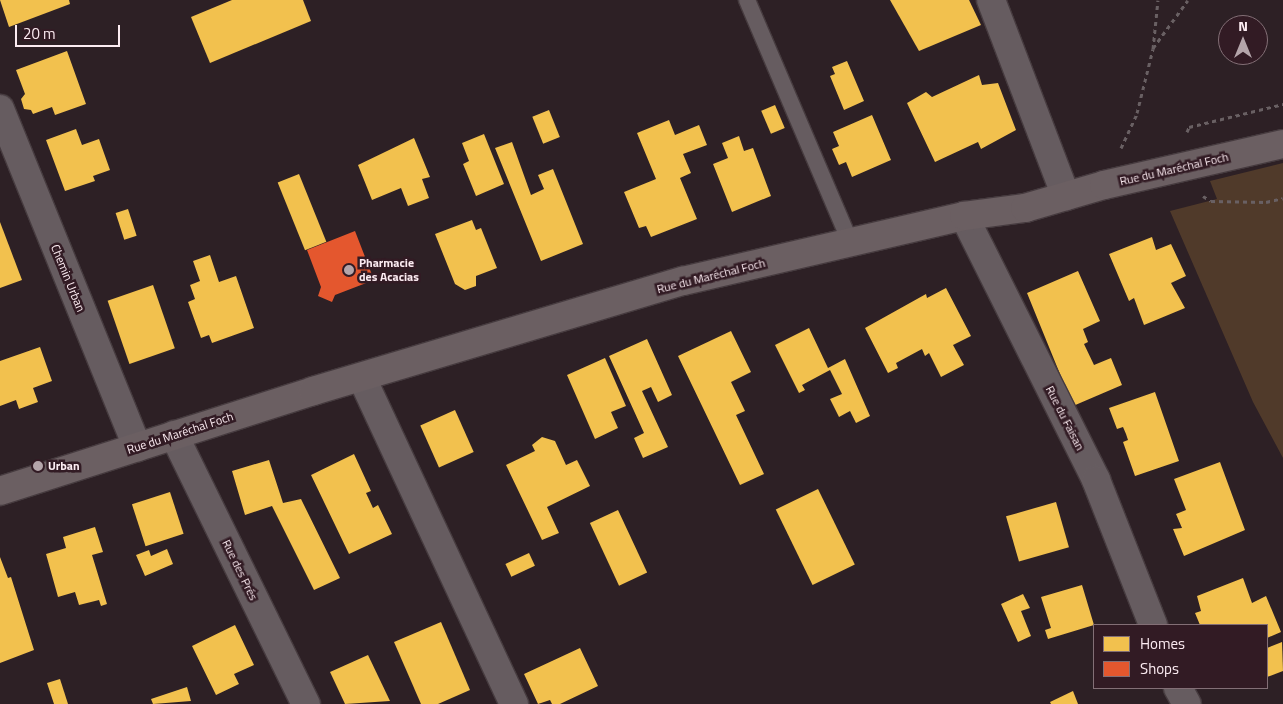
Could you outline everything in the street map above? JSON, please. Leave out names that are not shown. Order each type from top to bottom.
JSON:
[{"type":"main road","name":"Rue du Maréchal Foch","points":[[0,491],[174,435],[682,281],[964,216],[1025,208],[1104,185],[1283,144]]},
{"type":"street","points":[[991,0],[1066,196]]},
{"type":"street","name":"Chemin Urban","points":[[0,109],[137,447]]},
{"type":"street","name":"Rue du Faisan","points":[[964,216],[1096,480],[1153,624]]},
{"type":"street","points":[[362,378],[514,704]]},
{"type":"street","name":"Rue des Prés","points":[[174,435],[306,704]]},
{"type":"street","points":[[1179,689],[1187,704]]},
{"type":"lane","points":[[747,0],[850,242]]},
{"type":"path","points":[[1104,185],[1137,113],[1153,49],[1158,0]]},
{"type":"path","points":[[1153,49],[1188,0]]},
{"type":"path","points":[[1164,171],[1211,201],[1266,202],[1283,198]]},
{"type":"shaded area","points":[[1283,163],[1283,458],[1253,402],[1170,211],[1217,199],[1210,181]]},
{"type":"building: Homes","points":[[0,0],[69,0],[70,4],[9,27]]},
{"type":"building: Homes","points":[[232,0],[303,0],[311,21],[210,63],[191,17]]},
{"type":"building: Homes","points":[[890,0],[969,0],[981,25],[919,51]]},
{"type":"building: Homes","points":[[67,51],[86,104],[55,115],[52,107],[33,114],[31,110],[24,109],[21,99],[25,94],[16,70]]},
{"type":"building: Homes","points":[[847,61],[864,101],[844,110],[830,76],[835,74],[832,67]]},
{"type":"building: Homes","points":[[979,75],[982,85],[998,83],[1016,130],[981,149],[978,142],[935,162],[907,103],[926,92],[932,97]]},
{"type":"building: Homes","points":[[775,105],[785,128],[771,134],[761,111]]},
{"type":"building: Homes","points":[[549,110],[560,137],[543,144],[532,117]]},
{"type":"building: Homes","points":[[872,115],[891,160],[852,177],[846,162],[839,165],[832,149],[839,146],[833,132]]},
{"type":"building: Homes","points":[[669,120],[675,135],[699,125],[707,145],[683,154],[691,173],[680,178],[697,219],[651,237],[646,226],[639,228],[624,192],[656,179],[637,133]]},
{"type":"building: Homes","points":[[76,129],[82,145],[99,139],[110,170],[93,176],[95,181],[65,191],[46,140]]},
{"type":"building: Homes","points":[[484,134],[504,184],[476,196],[463,164],[469,161],[462,143]]},
{"type":"building: Homes","points":[[739,136],[744,151],[753,148],[771,196],[732,212],[713,164],[728,158],[722,143]]},
{"type":"building: Homes","points":[[414,138],[430,177],[422,179],[429,198],[408,206],[401,188],[372,200],[358,165]]},
{"type":"building: Homes","points":[[512,142],[531,195],[544,189],[538,175],[553,169],[583,244],[541,261],[495,148]]},
{"type":"building: Homes","points":[[299,174],[326,242],[305,250],[278,183]]},
{"type":"building: Homes","points":[[128,209],[137,236],[124,240],[116,213]]},
{"type":"building: Homes","points":[[472,220],[476,230],[481,228],[497,268],[476,276],[476,286],[465,290],[455,284],[435,234]]},
{"type":"building: Homes","points":[[0,222],[22,280],[0,288]]},
{"type":"building: Homes","points":[[1152,237],[1156,250],[1171,244],[1186,276],[1171,283],[1185,308],[1144,325],[1134,298],[1129,301],[1109,254]]},
{"type":"building: Homes","points":[[210,255],[219,282],[236,276],[254,328],[212,343],[209,335],[201,338],[188,302],[195,299],[190,285],[200,281],[193,261]]},
{"type":"building: Homes","points":[[1078,271],[1100,321],[1083,329],[1088,342],[1084,344],[1094,365],[1111,358],[1122,385],[1073,406],[1027,293]]},
{"type":"building: Homes","points":[[153,285],[175,348],[129,364],[108,301]]},
{"type":"building: Homes","points":[[946,288],[971,336],[953,345],[964,365],[941,377],[929,353],[925,356],[922,349],[896,363],[898,368],[888,373],[865,328],[926,294],[927,298]]},
{"type":"building: Homes","points":[[809,328],[828,368],[845,359],[870,416],[856,423],[850,411],[839,417],[830,399],[842,394],[830,370],[802,385],[805,390],[799,393],[775,345]]},
{"type":"building: Homes","points":[[731,331],[751,372],[731,382],[745,411],[736,415],[764,474],[740,485],[678,356]]},
{"type":"building: Homes","points":[[647,339],[672,395],[658,402],[651,387],[642,391],[668,447],[643,458],[634,438],[644,433],[609,356]]},
{"type":"building: Homes","points":[[40,347],[52,381],[33,388],[38,402],[19,409],[16,400],[0,406],[0,361]]},
{"type":"building: Homes","points":[[605,358],[626,406],[611,412],[618,428],[595,439],[567,375]]},
{"type":"building: Homes","points":[[1155,392],[1179,461],[1135,476],[1123,442],[1128,440],[1126,434],[1123,427],[1117,429],[1109,408]]},
{"type":"building: Homes","points":[[455,410],[474,452],[439,467],[420,425]]},
{"type":"building: Homes","points":[[542,437],[555,441],[566,465],[577,460],[590,486],[547,507],[559,533],[542,540],[506,465],[535,451],[532,445]]},
{"type":"building: Homes","points":[[354,454],[371,491],[366,493],[373,508],[378,505],[392,534],[349,554],[311,475]]},
{"type":"building: Homes","points":[[269,460],[283,503],[301,499],[340,578],[314,590],[272,506],[245,515],[232,471]]},
{"type":"building: Homes","points":[[1220,462],[1245,530],[1184,556],[1173,529],[1182,528],[1176,514],[1186,510],[1174,479]]},
{"type":"building: Homes","points":[[818,489],[855,564],[813,585],[776,510]]},
{"type":"building: Homes","points":[[170,492],[184,534],[146,546],[132,504]]},
{"type":"building: Homes","points":[[1056,502],[1069,547],[1019,562],[1006,516]]},
{"type":"building: Homes","points":[[618,510],[647,573],[619,586],[590,523]]},
{"type":"building: Homes","points":[[95,527],[103,552],[92,555],[107,604],[101,606],[99,600],[79,605],[75,592],[58,597],[46,554],[66,548],[63,537]]},
{"type":"building: Homes","points":[[167,549],[173,564],[145,576],[136,555],[149,550],[151,556]]},
{"type":"building: Homes","points":[[529,553],[535,566],[511,577],[505,564]]},
{"type":"building: Homes","points":[[0,557],[8,578],[11,577],[34,650],[0,663]]},
{"type":"building: Homes","points":[[1243,578],[1252,603],[1266,596],[1281,632],[1268,638],[1268,624],[1200,624],[1195,613],[1201,611],[1197,596]]},
{"type":"building: Homes","points":[[1082,585],[1094,624],[1048,639],[1045,630],[1051,628],[1041,597]]},
{"type":"building: Homes","points":[[1023,594],[1030,608],[1021,611],[1031,636],[1018,642],[1001,604]]},
{"type":"building: Homes","points":[[441,622],[470,690],[438,704],[421,704],[394,642]]},
{"type":"building: Homes","points":[[235,625],[254,665],[234,674],[239,684],[216,695],[192,646]]},
{"type":"building: Homes","points":[[1282,642],[1283,671],[1268,677],[1268,648]]},
{"type":"building: Homes","points":[[580,648],[598,686],[560,704],[552,704],[550,700],[538,704],[524,674]]},
{"type":"building: Homes","points":[[368,655],[390,701],[345,704],[330,672]]},
{"type":"building: Homes","points":[[60,679],[68,704],[54,704],[47,683]]},
{"type":"building: Homes","points":[[187,687],[191,701],[153,704],[151,699]]},
{"type":"building: Homes","points":[[1073,691],[1078,704],[1051,704],[1050,702]]},
{"type":"building: Shops","points":[[355,231],[374,280],[335,295],[332,302],[318,296],[321,287],[307,250]]},
{"type":"place","name":"Pharmacie des Acacias","points":[[349,270]]},
{"type":"place","name":"Urban","points":[[38,466]]}]
